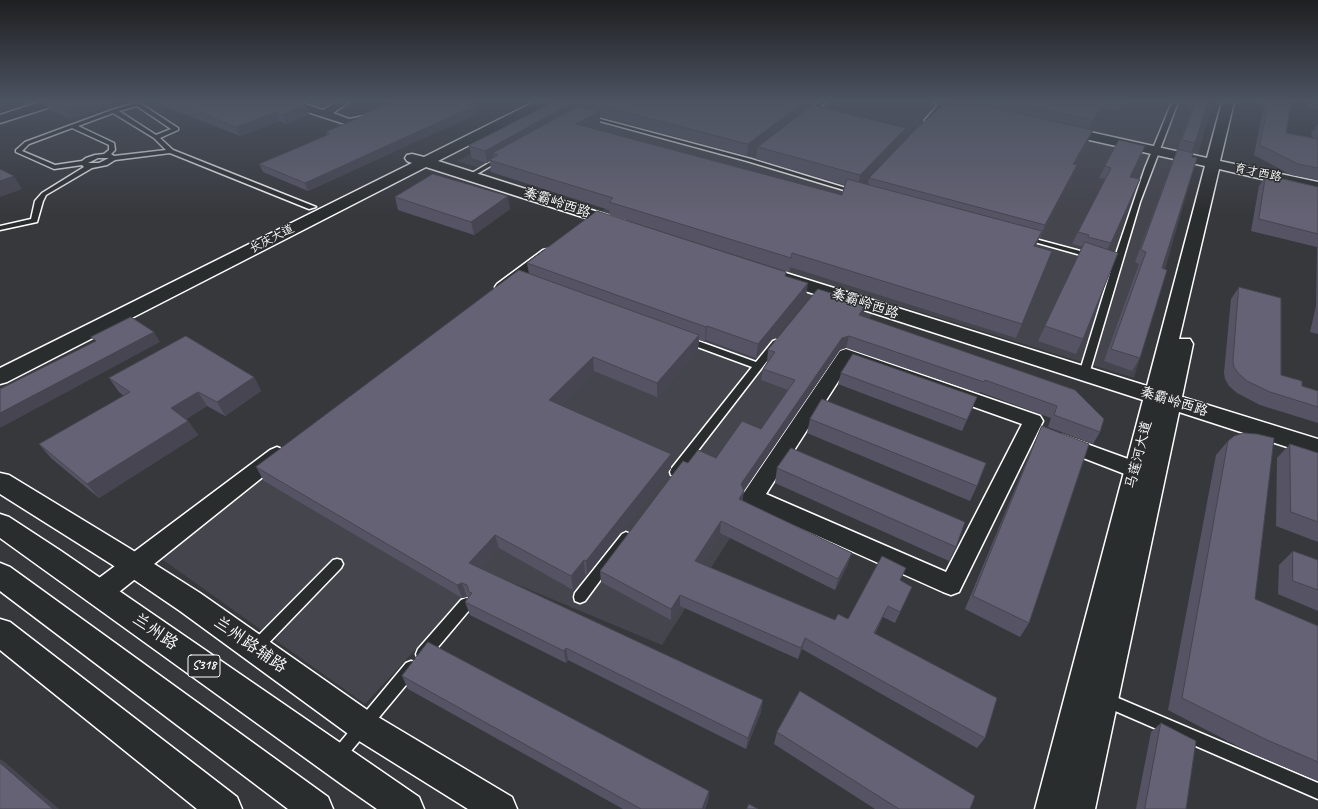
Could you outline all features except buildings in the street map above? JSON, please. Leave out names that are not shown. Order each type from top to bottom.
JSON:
[{"type":"street","name":"长庆大道","points":[[0,377],[455,140]]},
{"type":"street","name":"长庆大道","points":[[0,362],[312,208],[461,140]]},
{"type":"street","name":"育才西路","points":[[1115,140],[1318,186]]},
{"type":"street","name":"马莲河大道","points":[[1218,163],[1222,140]]},
{"type":"street","name":"马莲河大道","points":[[1078,809],[1103,698],[1162,396],[1218,163],[1225,140]]},
{"type":"street","name":"秦霸岭西路","points":[[421,158],[637,227]]},
{"type":"street","name":"育才西路","points":[[1218,163],[1318,183]]},
{"type":"street","points":[[579,230],[600,215]]},
{"type":"street","points":[[491,296],[520,278],[560,244]]},
{"type":"street","name":"秦霸岭西路","points":[[768,270],[817,292],[1318,443]]},
{"type":"street","points":[[846,355],[1033,421],[1029,429],[951,585],[752,497],[846,355]]},
{"type":"street","name":"秦霸岭西路","points":[[1162,396],[1318,448]]},
{"type":"street","name":"马莲河大道","points":[[1052,809],[1135,470],[1162,396]]},
{"type":"street","points":[[1029,429],[1135,470]]},
{"type":"street","points":[[100,592],[293,444]]},
{"type":"street","name":"兰州路辅路","points":[[0,482],[134,566],[254,648],[362,725],[500,809]]},
{"type":"street","name":"兰州路","points":[[0,524],[100,592],[334,760],[407,809]]},
{"type":"street","points":[[0,575],[316,809]]},
{"type":"street","points":[[0,632],[225,809]]},
{"type":"lane","points":[[36,140],[27,143],[18,150],[54,167],[105,164],[110,157],[112,144],[103,140]]},
{"type":"lane","points":[[159,140],[171,151],[312,208]]},
{"type":"lane","points":[[674,140],[749,160],[863,194],[865,187]]},
{"type":"lane","points":[[1085,372],[1117,263],[1161,140]]},
{"type":"lane","points":[[110,157],[171,151]]},
{"type":"lane","points":[[473,174],[510,153]]},
{"type":"lane","points":[[749,160],[755,155]]},
{"type":"lane","points":[[0,228],[34,220],[39,201],[44,194],[88,165]]},
{"type":"lane","points":[[1017,236],[1117,263]]},
{"type":"lane","points":[[677,336],[757,366]]},
{"type":"lane","points":[[671,478],[781,337]]},
{"type":"lane","points":[[580,597],[632,528]]},
{"type":"lane","points":[[254,648],[337,564]]},
{"type":"lane","points":[[334,760],[362,725],[466,604]]},
{"type":"lane","points":[[1103,698],[1318,791]]},
{"type":"shaded area","points":[[498,140],[1202,140],[1134,378],[881,300],[662,645],[487,572],[365,704],[162,559],[606,208],[457,161]]}]
